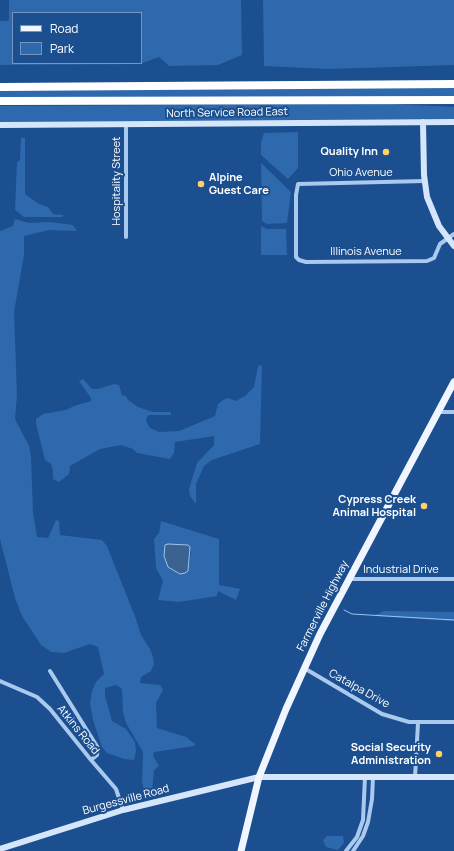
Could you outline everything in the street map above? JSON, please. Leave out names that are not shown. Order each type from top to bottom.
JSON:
[{"type":"highway","points":[[0,87],[454,84]]},
{"type":"highway","points":[[0,101],[454,100]]},
{"type":"main road","name":"Farmerville Highway","points":[[241,851],[259,777],[304,668],[349,579],[454,382]]},
{"type":"street","points":[[423,122],[425,181],[431,208],[447,238],[454,246]]},
{"type":"street","name":"North Service Road East","points":[[0,125],[454,122]]},
{"type":"street","name":"Hospitality Street","points":[[126,124],[126,237]]},
{"type":"street","name":"Ohio Avenue","points":[[299,260],[295,252],[296,195],[298,184],[425,181]]},
{"type":"street","points":[[447,238],[454,234]]},
{"type":"street","name":"Illinois Avenue","points":[[299,260],[433,260],[437,247],[447,238]]},
{"type":"street","points":[[438,412],[454,412]]},
{"type":"street","name":"Industrial Drive","points":[[349,579],[454,579]]},
{"type":"street","name":"Catalpa Drive","points":[[304,668],[382,714],[404,721],[418,723],[454,722]]},
{"type":"street","points":[[50,671],[98,748],[97,755],[91,760]]},
{"type":"street","name":"Atkins Road","points":[[0,681],[37,697],[50,709],[116,789],[123,810]]},
{"type":"street","points":[[415,777],[418,723]]},
{"type":"street","name":"Burgessville Road","points":[[0,849],[123,810],[259,777],[454,778]]},
{"type":"street","points":[[346,851],[362,831],[365,814],[365,777]]},
{"type":"street","points":[[353,851],[370,812],[373,777]]},
{"type":"green space","points":[[9,0],[241,0],[242,55],[218,65],[169,66],[159,57],[142,63],[142,12],[12,12],[12,64],[140,64],[0,65],[0,21],[7,21],[9,19]]},
{"type":"green space","points":[[263,0],[454,0],[454,65],[328,69],[264,66]]},
{"type":"green space","points":[[454,87],[454,97],[0,98],[0,89]]},
{"type":"green space","points":[[389,104],[454,107],[454,119],[0,122],[0,106]]},
{"type":"green space","points":[[298,132],[298,168],[288,179],[261,155],[261,142],[264,133]]},
{"type":"green space","points":[[21,138],[25,138],[25,194],[39,204],[48,207],[53,214],[63,215],[63,217],[24,217],[15,210],[17,162],[20,160]]},
{"type":"green space","points":[[261,163],[291,192],[287,223],[267,224],[262,221]]},
{"type":"green space","points":[[15,219],[29,223],[49,222],[73,225],[77,231],[49,230],[24,236],[24,255],[14,312],[17,395],[15,419],[29,446],[31,456],[33,512],[37,537],[48,538],[56,520],[59,521],[60,535],[102,540],[107,546],[141,635],[153,657],[154,664],[151,671],[141,677],[140,683],[160,685],[163,690],[156,703],[157,728],[186,737],[195,744],[194,746],[154,752],[153,756],[159,766],[154,770],[152,792],[149,795],[145,794],[142,782],[143,752],[126,723],[123,712],[122,689],[116,685],[105,688],[105,696],[112,721],[126,729],[135,742],[136,752],[134,760],[124,759],[107,753],[102,747],[93,720],[90,703],[92,691],[96,682],[104,674],[98,647],[90,644],[64,653],[51,652],[41,645],[22,616],[15,598],[0,539],[0,231],[13,226]]},
{"type":"green space","points":[[261,226],[267,229],[286,229],[287,255],[261,255]]},
{"type":"green space","points":[[262,365],[260,444],[212,460],[204,466],[196,484],[196,504],[190,496],[189,489],[197,463],[214,445],[214,436],[175,442],[174,453],[170,459],[137,453],[133,449],[121,445],[100,449],[70,466],[69,474],[59,482],[53,479],[51,464],[45,460],[36,419],[43,414],[66,410],[91,401],[91,398],[79,381],[83,379],[92,389],[98,389],[114,384],[119,385],[122,395],[126,396],[128,400],[138,407],[153,412],[171,412],[171,415],[149,415],[146,418],[150,428],[159,432],[179,431],[215,416],[218,404],[223,400],[228,398],[236,401],[245,396],[254,387],[258,366]]},
{"type":"green space","points":[[161,521],[219,539],[219,585],[240,589],[236,600],[218,591],[217,596],[179,602],[158,600],[163,581],[156,568],[154,539],[159,533]],"holes":[[[168,544],[188,545],[191,552],[188,571],[168,567],[164,556]]]},
{"type":"green space","points":[[384,611],[454,612],[454,621],[373,616]]},
{"type":"green space","points":[[327,836],[343,836],[344,843],[338,850],[326,847],[323,840]]},
{"type":"shaded area","points":[[165,545],[188,545],[190,547],[188,571],[185,573],[180,574],[168,567],[164,556]]},
{"type":"waterway","points":[[344,610],[352,614],[454,620]]},
{"type":"place","name":"Quality Inn","points":[[386,152]]},
{"type":"place","name":"Alpine Guest Care","points":[[201,184]]},
{"type":"place","name":"Cypress Creek Animal Hospital","points":[[424,506]]},
{"type":"place","name":"Social Security Administration","points":[[439,754]]}]
